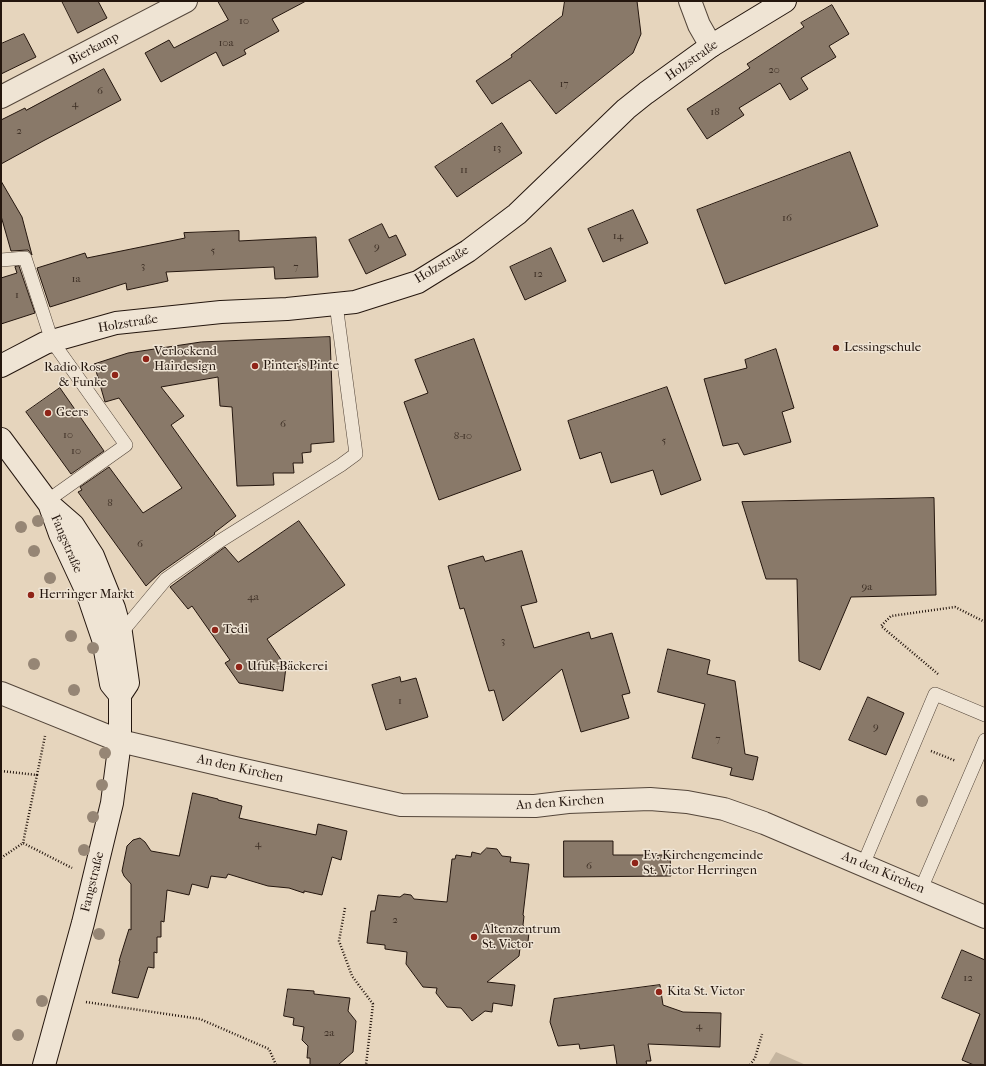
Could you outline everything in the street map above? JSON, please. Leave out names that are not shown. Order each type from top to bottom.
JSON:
[{"type":"street","name":"Bierkamp","points":[[1,97],[186,1]]},
{"type":"street","points":[[690,1],[699,25],[710,46]]},
{"type":"street","name":"Holzstraße","points":[[1,366],[45,343],[116,323],[221,312],[287,309],[356,302],[418,282],[468,250],[528,204],[626,109],[646,93],[710,46],[785,1]]},
{"type":"street","name":"Fangstraße","points":[[1,440],[48,503],[60,534],[87,592],[112,636],[111,684],[120,695],[120,740],[112,803],[83,923],[44,1065]]},
{"type":"street","points":[[1,693],[120,740]]},
{"type":"street","name":"An den Kirchen","points":[[120,740],[235,768],[401,805],[535,806],[568,802],[650,799],[687,802],[724,809],[764,823],[985,917]]},
{"type":"lane","points":[[1,260],[25,258],[52,341],[126,445],[48,503]]},
{"type":"lane","points":[[112,636],[166,579],[220,541],[356,454],[336,304]]},
{"type":"lane","points":[[863,865],[935,694],[985,715]]},
{"type":"lane","points":[[920,889],[985,740]]},
{"type":"path","points":[[935,694],[941,677],[881,626],[891,616],[955,607],[985,622]]},
{"type":"path","points":[[1,858],[23,843],[50,712]]},
{"type":"path","points":[[914,744],[973,768]]},
{"type":"path","points":[[1,771],[37,774]]},
{"type":"path","points":[[23,843],[93,879]]},
{"type":"path","points":[[345,908],[339,941],[352,976],[373,1004],[366,1065]]},
{"type":"path","points":[[62,998],[200,1019],[269,1049],[276,1065]]},
{"type":"path","points":[[750,1065],[755,1058],[762,1034]]},
{"type":"shaded area","points":[[776,1052],[806,1065],[768,1065]]},
{"type":"building","points":[[62,1],[98,1],[107,18],[78,33]]},
{"type":"building","points":[[218,1],[306,1],[272,19],[279,31],[244,50],[246,54],[223,66],[216,52],[161,82],[145,53],[169,40],[174,48],[228,20]]},
{"type":"building","points":[[565,1],[637,1],[641,34],[633,53],[556,114],[530,80],[492,104],[476,81],[512,57],[511,55],[562,16]]},
{"type":"building","points":[[832,5],[849,34],[829,46],[836,57],[801,78],[808,89],[790,100],[780,83],[739,108],[744,115],[707,139],[687,109],[750,68],[747,64],[804,27],[801,23]]},
{"type":"building","points":[[24,34],[36,57],[1,74],[1,44]]},
{"type":"building","points":[[104,69],[121,100],[1,164],[1,120],[25,108],[26,110]]},
{"type":"building","points":[[502,123],[522,153],[457,197],[435,167]]},
{"type":"building","points":[[850,152],[878,226],[725,284],[697,210]]},
{"type":"building","points":[[1,181],[22,217],[32,255],[28,250],[11,251],[1,216]]},
{"type":"building","points":[[633,210],[648,243],[603,262],[588,229]]},
{"type":"building","points":[[382,224],[389,238],[396,235],[406,255],[366,274],[349,240]]},
{"type":"building","points":[[239,231],[239,241],[316,237],[318,277],[275,279],[274,267],[166,272],[168,281],[127,290],[126,283],[50,307],[37,268],[85,253],[87,258],[185,238],[184,233]]},
{"type":"building","points":[[551,248],[566,281],[525,300],[510,267]]},
{"type":"building","points":[[19,266],[35,313],[1,324],[1,278],[17,273],[15,267]]},
{"type":"building","points":[[330,337],[334,442],[311,444],[311,452],[302,453],[303,463],[293,463],[294,473],[273,473],[274,485],[237,486],[232,407],[220,406],[218,377],[161,387],[184,416],[171,425],[236,516],[214,533],[215,534],[161,572],[146,586],[78,492],[82,490],[80,487],[109,467],[143,513],[182,488],[119,398],[105,402],[94,364],[128,353],[201,342]]},
{"type":"building","points":[[474,339],[521,470],[439,500],[404,402],[428,393],[415,360]]},
{"type":"building","points":[[776,349],[794,408],[782,412],[791,442],[744,455],[738,443],[723,446],[704,379],[747,368],[745,360]]},
{"type":"building","points":[[667,387],[701,480],[661,495],[653,470],[611,483],[601,452],[580,459],[568,421]]},
{"type":"building","points":[[60,388],[104,451],[71,474],[26,412]]},
{"type":"building","points":[[934,498],[936,595],[851,597],[820,670],[799,661],[797,579],[766,579],[742,502]]},
{"type":"building","points":[[299,521],[345,585],[267,639],[286,667],[283,691],[239,683],[225,663],[230,660],[192,606],[188,609],[170,587],[225,547],[238,562]]},
{"type":"building","points":[[522,551],[537,602],[521,606],[534,648],[589,632],[591,639],[612,633],[630,693],[622,695],[629,718],[581,732],[562,669],[503,721],[494,690],[489,691],[464,608],[460,609],[448,566],[483,556],[485,561]]},
{"type":"building","points":[[668,649],[710,660],[707,674],[735,681],[745,754],[758,757],[753,780],[730,775],[732,768],[692,758],[705,704],[658,692]]},
{"type":"building","points":[[400,677],[401,682],[416,678],[428,717],[386,730],[372,685]]},
{"type":"building","points":[[868,697],[904,713],[886,755],[849,740]]},
{"type":"building","points":[[193,793],[242,806],[239,818],[316,835],[318,824],[347,831],[341,860],[332,857],[322,895],[304,891],[304,893],[289,888],[268,886],[228,874],[226,878],[211,876],[208,888],[192,884],[189,895],[167,890],[164,922],[161,921],[161,937],[157,937],[157,953],[154,952],[154,968],[148,967],[138,998],[112,993],[119,961],[129,929],[131,930],[131,884],[124,876],[122,871],[127,846],[133,840],[140,838],[145,842],[151,851],[179,856]]},
{"type":"building","points":[[564,841],[613,841],[613,855],[670,855],[671,876],[564,877]]},
{"type":"building","name":"Altenzentrum St. Victor","points":[[487,848],[497,849],[502,856],[511,857],[510,862],[529,864],[523,925],[529,932],[528,942],[520,948],[519,956],[487,982],[515,985],[512,1006],[493,1003],[492,1012],[485,1011],[472,1021],[461,1008],[447,1007],[436,993],[437,988],[423,987],[406,964],[407,952],[385,949],[385,945],[367,943],[371,911],[375,911],[378,895],[400,897],[404,894],[411,895],[414,899],[447,902],[452,859],[455,859],[456,855],[471,857],[472,852],[480,854]]},
{"type":"building","points":[[962,950],[985,960],[985,1065],[974,1065],[962,1060],[980,1014],[942,998]]},
{"type":"building","points":[[660,985],[663,1005],[683,1012],[721,1013],[720,1047],[648,1044],[651,1061],[646,1061],[647,1065],[617,1065],[614,1045],[580,1049],[579,1044],[558,1046],[550,1022],[554,999]]},
{"type":"building","points":[[288,989],[314,991],[314,994],[350,998],[348,1011],[356,1021],[353,1052],[338,1065],[310,1065],[310,1058],[307,1058],[308,1046],[302,1040],[304,1027],[293,1025],[294,1018],[284,1016]]},
{"type":"place","name":"Lessingschule","points":[[836,348]]},
{"type":"place","name":"Verlockend Hairdesign","points":[[146,359]]},
{"type":"place","name":"Pinter's Pinte","points":[[255,366]]},
{"type":"place","name":"Radio Rose & Funke","points":[[115,375]]},
{"type":"place","name":"Geers","points":[[48,413]]},
{"type":"place","name":"Herringer Markt","points":[[31,595]]},
{"type":"place","name":"Tedi","points":[[215,630]]},
{"type":"place","name":"Ufuk-Bäckerei","points":[[239,667]]},
{"type":"place","name":"Ev. Kirchengemeinde St. Victor Herringen","points":[[635,863]]},
{"type":"place","name":"Altenzentrum St. Victor","points":[[474,937]]},
{"type":"place","name":"Kita St. Victor","points":[[659,992]]}]
